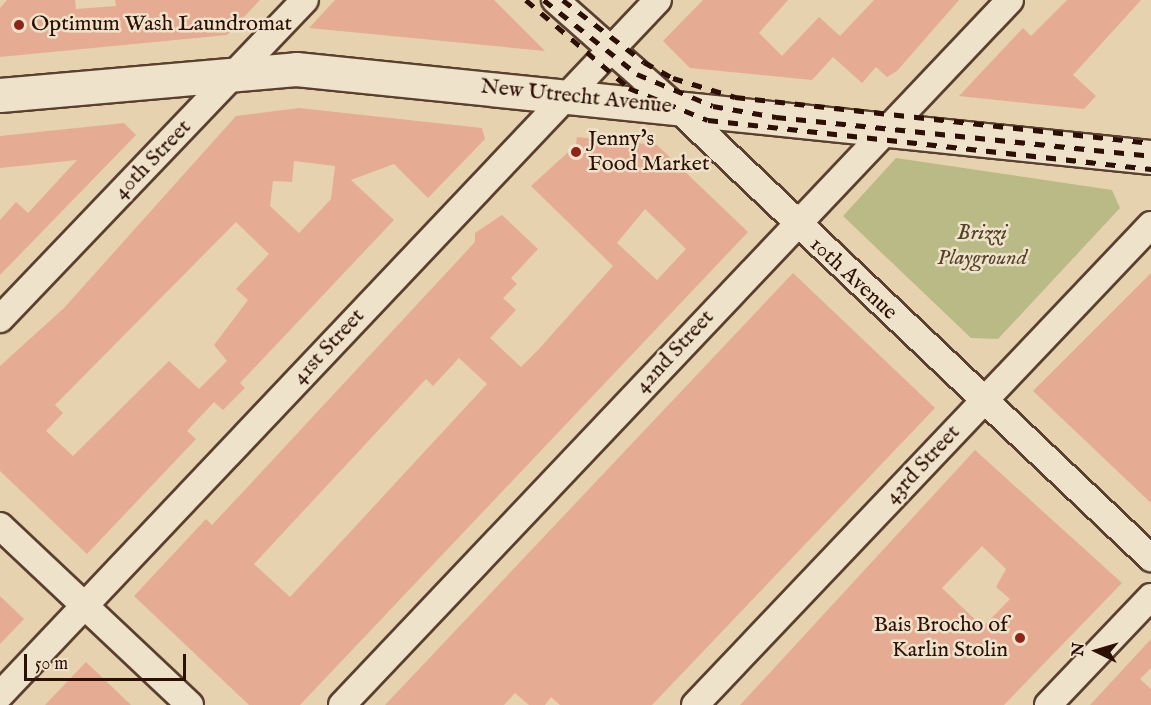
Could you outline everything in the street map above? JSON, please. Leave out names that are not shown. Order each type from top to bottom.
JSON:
[{"type":"street","name":"40th Street","points":[[0,319],[305,0]]},
{"type":"street","name":"10th Avenue","points":[[555,0],[609,52],[677,108],[795,225],[1151,558]]},
{"type":"street","name":"41st Street","points":[[0,694],[658,0]]},
{"type":"street","name":"42nd Street","points":[[342,705],[1010,0]]},
{"type":"street","name":"New Utrecht Avenue","points":[[0,95],[236,72],[296,69],[1151,157]]},
{"type":"street","name":"43rd Street","points":[[695,705],[1151,225]]},
{"type":"street","points":[[0,526],[190,705]]},
{"type":"street","points":[[1048,705],[1151,597]]},
{"type":"green space","name":"Brizzi Playground","points":[[896,158],[1112,190],[1120,208],[998,339],[971,338],[843,216]]},
{"type":"building","points":[[7,0],[75,0],[76,9],[116,6],[115,0],[260,0],[227,35],[0,57],[0,8]]},
{"type":"building","points":[[335,0],[494,0],[545,51],[309,28]]},
{"type":"building","points":[[703,0],[788,0],[759,33],[782,56],[819,17],[840,36],[874,0],[959,0],[897,71],[887,77],[876,67],[862,83],[833,57],[812,80],[690,68],[663,41]]},
{"type":"building","points":[[1067,0],[1141,0],[1073,75],[1096,96],[1084,109],[959,96],[1023,28],[1031,36]]},
{"type":"building","points":[[299,108],[482,128],[485,139],[428,198],[394,164],[351,180],[394,220],[240,383],[245,388],[223,410],[214,402],[187,431],[196,439],[87,554],[0,471],[0,366],[64,308],[236,116]],"holes":[[[294,161],[335,166],[331,199],[299,233],[270,206],[273,181],[292,182]],[[236,222],[269,254],[236,289],[248,300],[214,345],[227,361],[199,389],[169,361],[73,456],[46,431],[63,413],[55,405]]]},
{"type":"building","points":[[124,123],[136,135],[0,275],[0,220],[16,202],[28,213],[77,160],[0,168],[0,136]]},
{"type":"building","points":[[577,137],[657,145],[748,232],[300,705],[249,705],[134,596],[206,519],[212,525],[475,242],[475,233],[502,215],[538,249],[511,278],[517,284],[503,298],[516,310],[490,338],[521,367],[538,350],[613,266],[531,186],[576,145]],"holes":[[[645,209],[686,249],[657,280],[617,243]],[[459,358],[487,384],[290,597],[254,564],[426,379],[433,386]]]},
{"type":"building","points":[[793,273],[935,408],[652,705],[560,705],[551,697],[545,705],[529,705],[515,693],[504,705],[385,705]]},
{"type":"building","points":[[1151,273],[1151,503],[1033,391]]},
{"type":"building","points":[[975,450],[1122,583],[1004,705],[740,705]],"holes":[[[982,546],[1006,569],[996,587],[1010,599],[983,627],[942,588]]]},
{"type":"building","points":[[0,596],[24,619],[0,644]]},
{"type":"building","points":[[1151,639],[1151,668],[1140,679],[1151,689],[1151,705],[1090,705]]},
{"type":"building","points":[[86,662],[131,705],[45,705]]},
{"type":"railway","points":[[526,0],[629,88],[708,120],[1151,169]]},
{"type":"railway","points":[[544,0],[637,74],[713,106],[776,117],[1151,156]]},
{"type":"railway","points":[[563,0],[644,62],[673,78],[735,97],[1151,143]]},
{"type":"place","name":"Optimum Wash Laundromat","points":[[19,25]]},
{"type":"place","name":"Jenny's Food Market","points":[[576,152]]},
{"type":"place","name":"Bais Brocho of Karlin Stolin","points":[[1020,638]]}]
